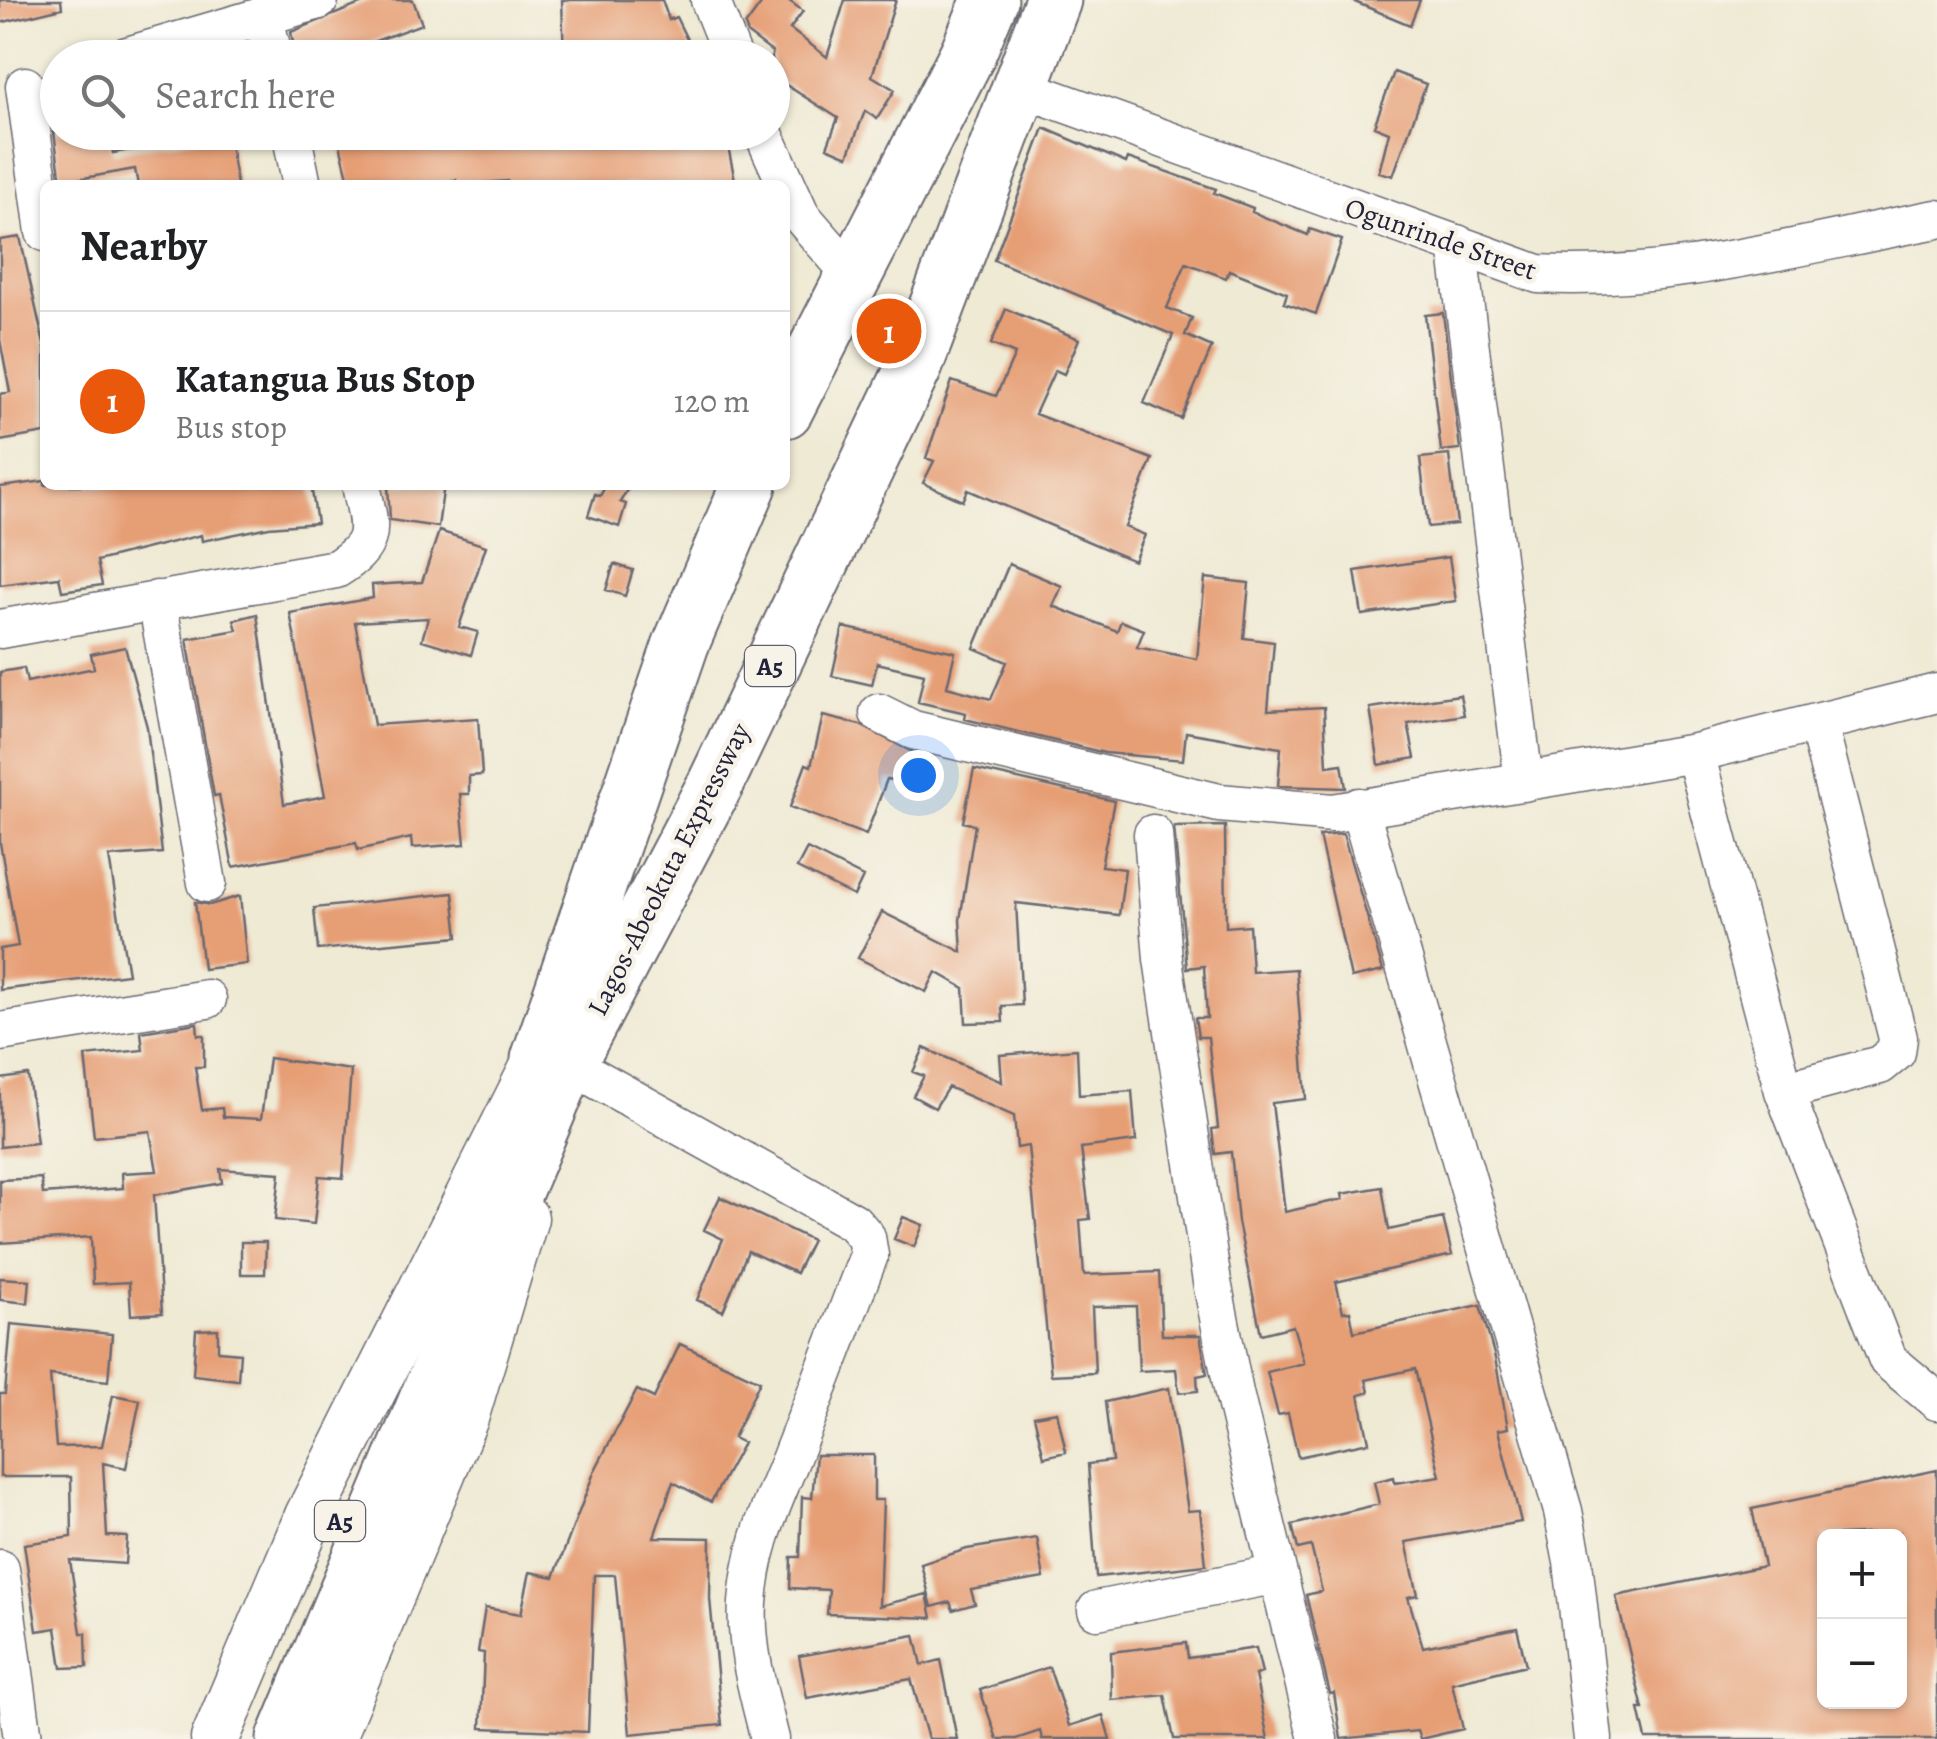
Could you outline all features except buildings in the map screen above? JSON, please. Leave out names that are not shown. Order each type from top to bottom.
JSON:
[{"type":"highway","points":[[790,400],[968,54],[990,0]]},
{"type":"highway","name":"Lagos-Abeokuta Expressway","points":[[248,1739],[555,1057],[716,783],[915,365],[1053,0]]},
{"type":"highway","name":"Lagos-Abeokuta Expressway","points":[[285,1739],[555,1057],[682,644],[747,490]]},
{"type":"main road","points":[[214,1739],[309,1516],[555,1057]]},
{"type":"main road","points":[[330,1739],[464,1418],[492,1334],[555,1057]]},
{"type":"street","points":[[180,40],[320,0]]},
{"type":"street","points":[[710,0],[726,40]]},
{"type":"street","points":[[263,15],[269,40]]},
{"type":"street","points":[[27,85],[40,191]]},
{"type":"street","name":"Ogunrinde Street","points":[[1020,87],[1538,274],[1600,278],[1710,262],[1937,218]]},
{"type":"street","points":[[295,150],[301,180]]},
{"type":"street","points":[[771,150],[785,180]]},
{"type":"street","points":[[790,192],[801,216],[854,277]]},
{"type":"street","points":[[1456,244],[1524,782]]},
{"type":"street","points":[[0,629],[336,569],[362,553],[370,529],[362,490]]},
{"type":"street","points":[[157,600],[207,883]]},
{"type":"street","points":[[879,714],[914,730],[1220,804],[1334,812],[1696,752],[1937,694]]},
{"type":"street","points":[[1784,1091],[1880,1066],[1896,1052],[1898,1038],[1818,724]]},
{"type":"street","points":[[1696,752],[1784,1091],[1888,1360],[1937,1400]]},
{"type":"street","points":[[1360,807],[1563,1511],[1573,1562],[1593,1739]]},
{"type":"street","points":[[1153,834],[1163,959],[1212,1282],[1234,1394],[1318,1739]]},
{"type":"street","points":[[0,1032],[207,998]]},
{"type":"street","points":[[555,1057],[853,1222],[866,1237],[869,1255],[752,1554],[747,1607],[752,1664],[770,1739]]},
{"type":"street","points":[[0,1569],[23,1739]]},
{"type":"street","points":[[1097,1610],[1278,1574]]},
{"type":"place","name":"Katangua Bus Stop","points":[[889,331]]}]
